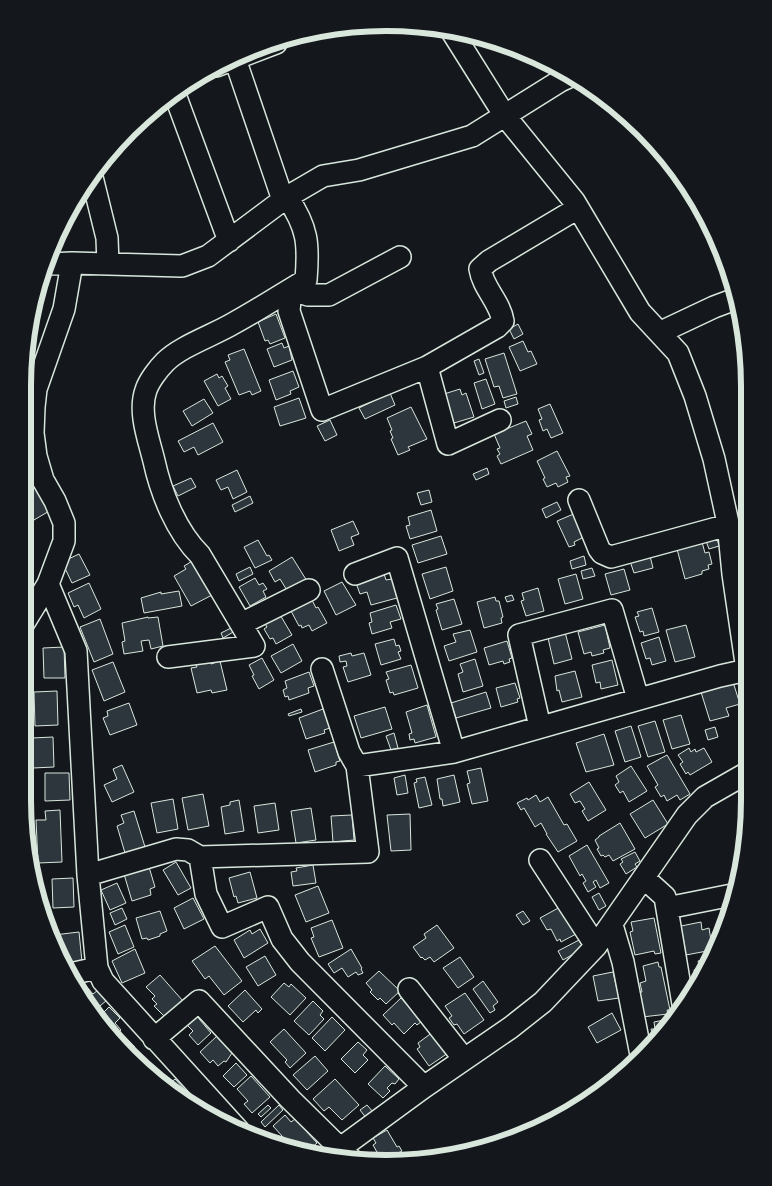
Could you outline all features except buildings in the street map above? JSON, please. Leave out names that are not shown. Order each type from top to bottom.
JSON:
[{"type":"street","points":[[457,38],[505,116],[578,208],[640,312],[678,353],[689,377],[714,459],[728,525],[741,629]]},
{"type":"street","points":[[168,657],[254,646],[200,555],[190,545],[170,509],[157,475],[146,429],[144,407],[146,391],[165,362],[178,352],[234,324],[306,280],[308,253],[305,230],[299,215],[285,199],[228,69]]},
{"type":"street","points":[[53,264],[182,266],[208,256],[285,199],[323,176],[359,170],[472,136],[564,79]]},
{"type":"street","points":[[177,100],[229,240]]},
{"type":"street","points":[[94,185],[107,238],[108,264]]},
{"type":"street","points":[[291,289],[289,310],[322,410],[427,367],[497,327],[503,321],[502,313],[481,276],[480,269],[489,261],[578,208]]},
{"type":"street","points":[[291,289],[308,295],[329,296],[400,257]]},
{"type":"street","points":[[31,612],[48,584],[64,541],[64,523],[55,501],[43,480],[32,470],[36,456],[33,433],[36,390],[64,309],[72,263]]},
{"type":"street","points":[[660,332],[730,301]]},
{"type":"street","points":[[427,367],[448,444],[500,420]]},
{"type":"street","points":[[579,500],[602,554],[611,557],[728,525]]},
{"type":"street","points":[[355,574],[396,558],[454,752]]},
{"type":"street","points":[[48,584],[76,651],[88,875],[97,968],[103,981],[223,1115]]},
{"type":"street","points":[[241,624],[309,590]]},
{"type":"street","points":[[540,728],[518,635],[612,610],[638,699]]},
{"type":"street","points":[[88,875],[176,848],[188,850],[200,857],[368,852],[357,766],[349,752],[322,669]]},
{"type":"street","points":[[357,766],[454,752],[741,672]]},
{"type":"street","points":[[345,1152],[424,1087],[510,1028],[543,1002],[596,946],[687,815],[705,797],[741,776]]},
{"type":"street","points":[[200,857],[206,894],[222,927],[268,907],[282,939],[300,962],[424,1087]]},
{"type":"street","points":[[540,860],[596,946]]},
{"type":"street","points":[[644,878],[665,897],[682,996]]},
{"type":"street","points":[[667,908],[728,896]]},
{"type":"street","points":[[612,925],[623,962],[640,1048]]},
{"type":"street","points":[[77,973],[97,968]]},
{"type":"street","points":[[410,989],[464,1059]]},
{"type":"street","points":[[154,1039],[199,1001],[339,1152]]}]
